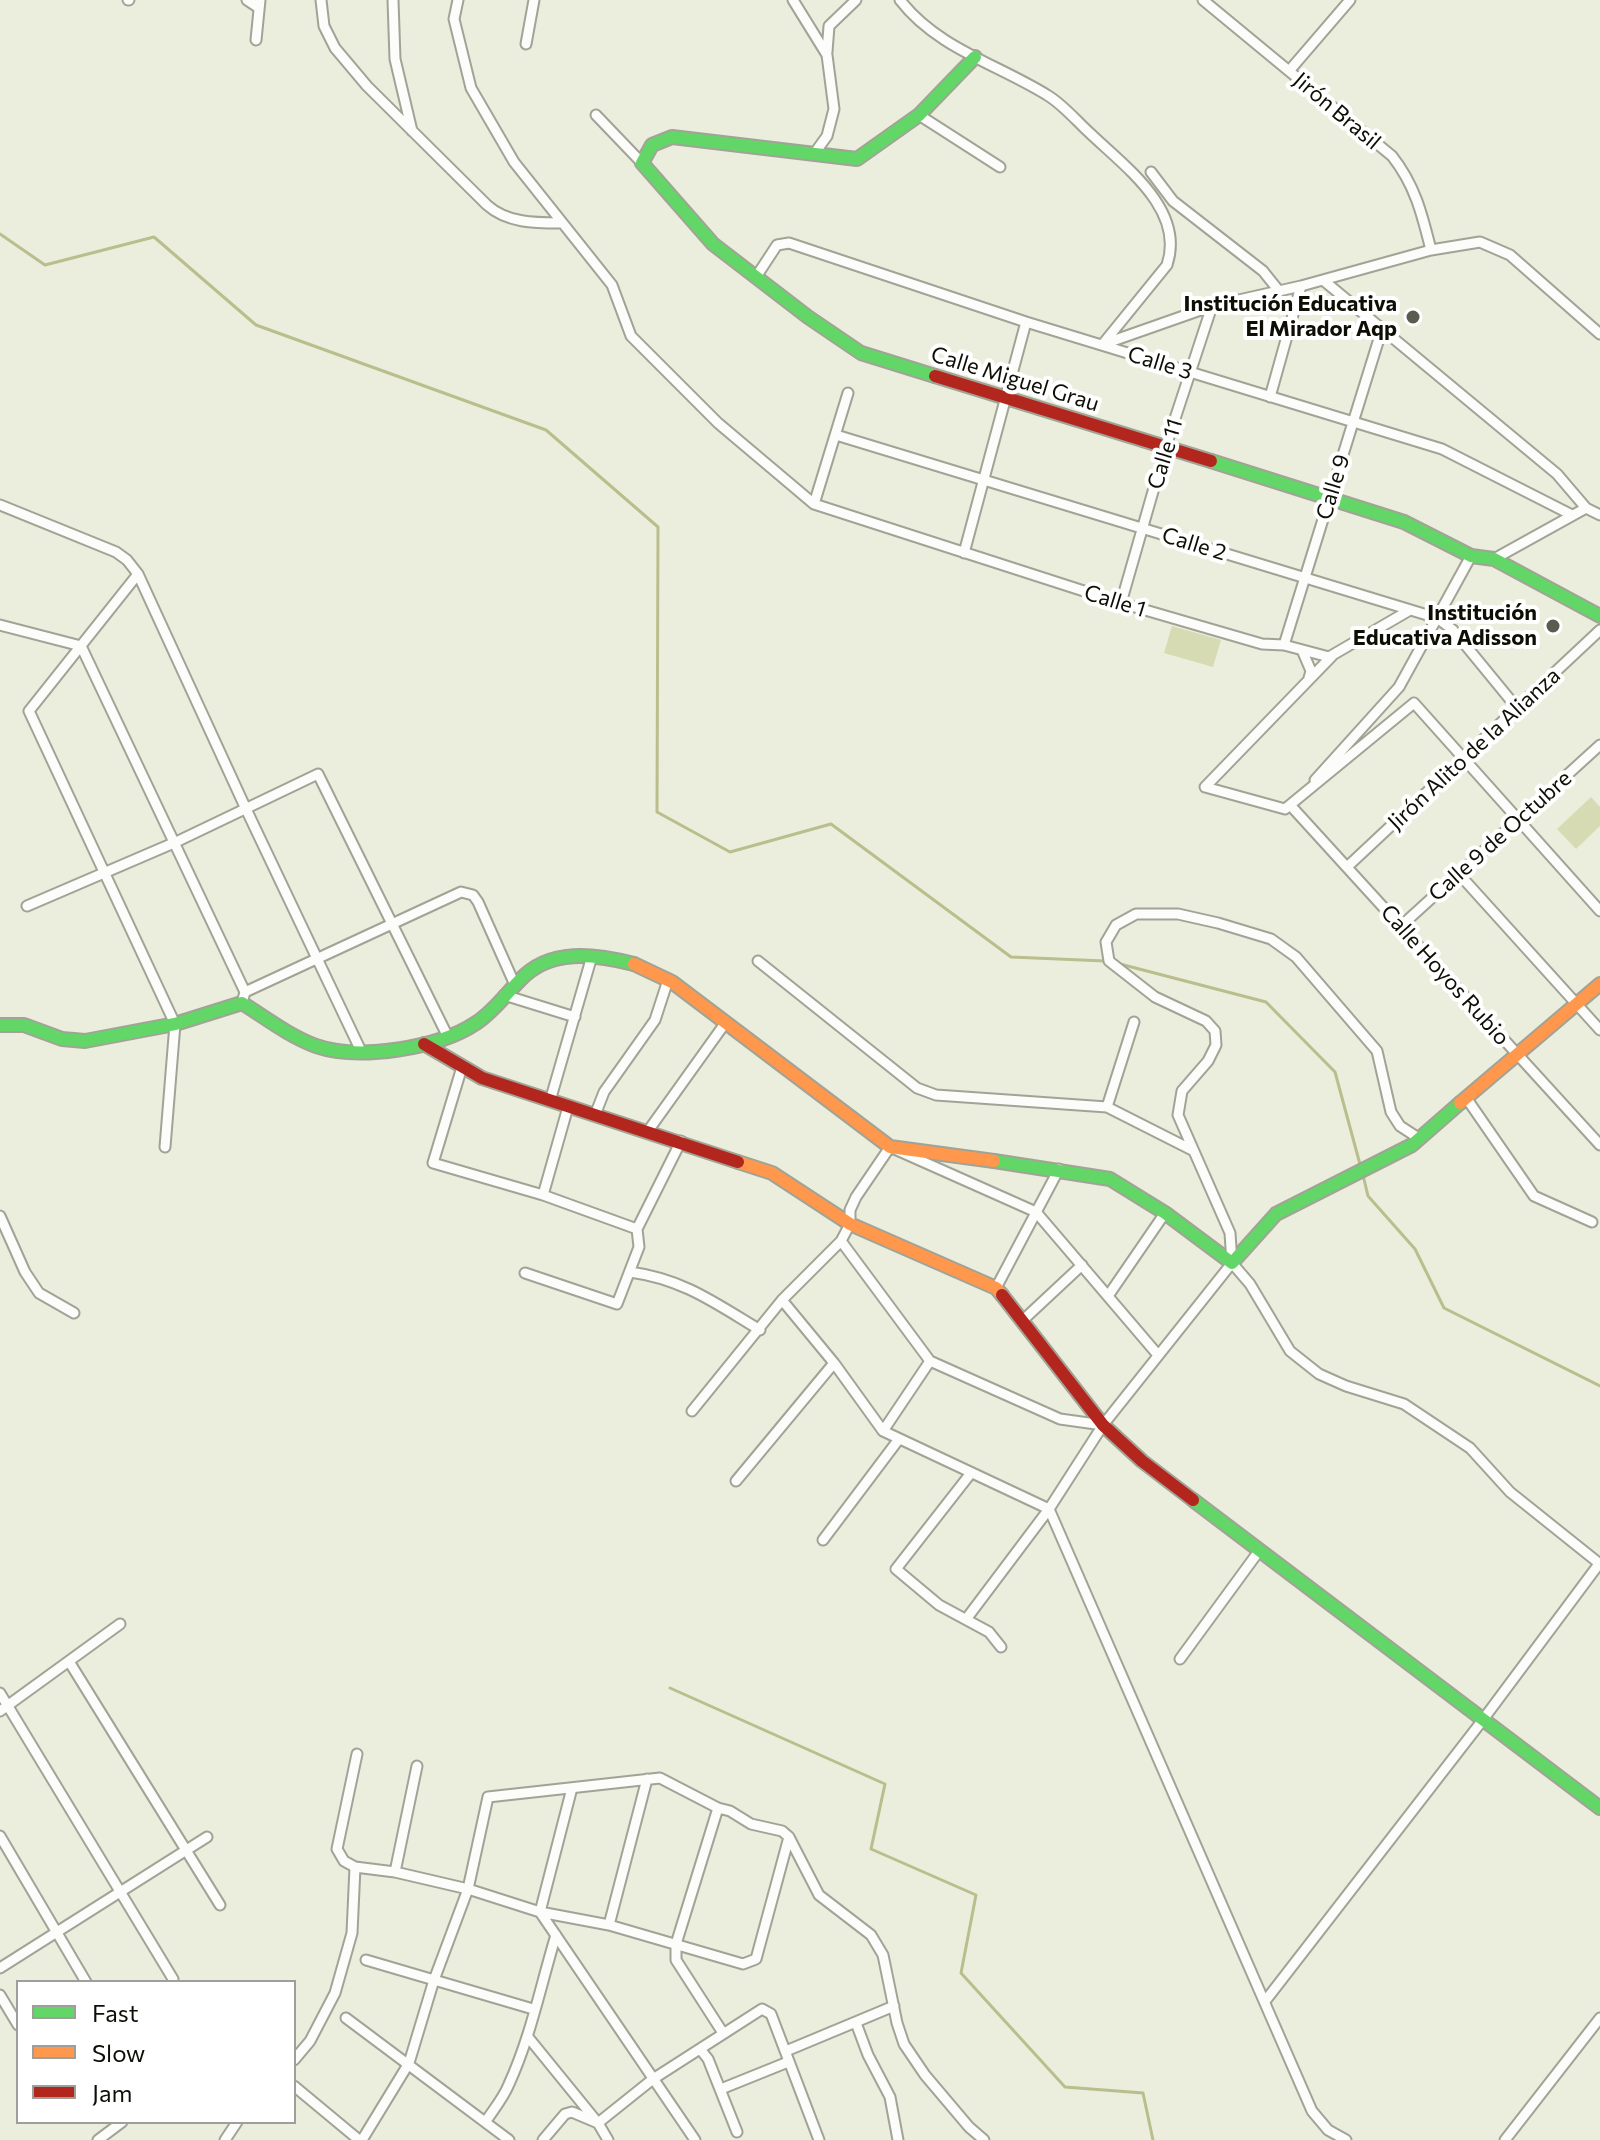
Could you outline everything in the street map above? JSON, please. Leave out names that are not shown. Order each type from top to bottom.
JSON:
[{"type":"street","points":[[247,0],[259,4],[256,40]]},
{"type":"street","points":[[321,0],[324,26],[335,48],[367,86],[497,214],[533,223],[560,223]]},
{"type":"street","points":[[393,0],[395,59],[412,131]]},
{"type":"street","points":[[458,0],[454,19],[471,88],[514,162],[612,285],[631,336],[718,423],[814,504],[848,393]]},
{"type":"street","points":[[526,44],[534,0]]},
{"type":"street","points":[[792,0],[827,55]]},
{"type":"street","points":[[814,154],[827,136],[834,109],[827,55],[829,26],[856,0]]},
{"type":"street","points":[[900,0],[913,17],[935,36],[1051,97],[1154,197],[1171,237],[1167,265],[1101,345]]},
{"type":"street","name":"Jirón Brasil","points":[[1203,0],[1392,156],[1406,174],[1419,200],[1431,250]]},
{"type":"street","points":[[1289,71],[1350,0]]},
{"type":"street","points":[[596,115],[642,163],[655,141],[672,137],[857,159],[919,115],[975,57]]},
{"type":"street","points":[[919,115],[1000,167]]},
{"type":"street","name":"Calle Miguel Grau","points":[[642,163],[713,244],[861,353],[1404,522],[1471,556],[1494,559],[1600,616]]},
{"type":"street","points":[[1151,172],[1173,201],[1263,271],[1279,291]]},
{"type":"street","points":[[1163,215],[1173,201]]},
{"type":"street","name":"Calle 3","points":[[756,277],[777,245],[786,242],[1026,322],[1442,449],[1572,515]]},
{"type":"street","points":[[1101,345],[1212,306],[1301,286],[1431,250],[1480,242],[1510,255],[1600,334]]},
{"type":"street","points":[[1323,280],[1557,474],[1586,508],[1600,515]]},
{"type":"street","points":[[1270,397],[1301,286]]},
{"type":"street","name":"Calle 11","points":[[1121,603],[1166,446],[1212,306]]},
{"type":"street","points":[[964,553],[1026,322]]},
{"type":"street","name":"Calle 9","points":[[1284,645],[1382,329]]},
{"type":"street","name":"Calle 2","points":[[836,435],[1437,618],[1453,630],[1517,708]]},
{"type":"street","name":"Calle 1","points":[[814,504],[1121,603],[1262,644],[1284,645],[1332,656]]},
{"type":"street","points":[[0,505],[116,552],[138,574],[361,1051]]},
{"type":"street","points":[[1494,559],[1586,508]]},
{"type":"street","points":[[1291,806],[1399,687],[1471,556]]},
{"type":"street","points":[[138,574],[29,711],[175,1024],[165,1147]]},
{"type":"street","points":[[1410,610],[1332,656],[1205,787],[1285,809],[1414,703],[1600,911]]},
{"type":"street","points":[[0,625],[81,646],[176,842],[244,997],[309,1042],[326,1049],[361,1051],[424,1044],[448,1037],[476,1023],[535,965],[554,957],[592,956],[646,967],[726,1022],[890,1147],[1036,1212],[1158,1355]]},
{"type":"street","name":"Jirón Alito de la Alianza","points":[[1347,867],[1600,630]]},
{"type":"street","points":[[1302,650],[1311,671],[1308,681]]},
{"type":"street","name":"Calle 9 de Octubre","points":[[1401,926],[1600,745]]},
{"type":"street","points":[[27,906],[176,842],[318,774],[448,1037]]},
{"type":"street","name":"Calle Hoyos Rubio","points":[[1291,806],[1600,1145]]},
{"type":"street","points":[[1459,874],[1600,1030]]},
{"type":"street","points":[[0,1025],[24,1025],[62,1039],[85,1041],[175,1024],[244,997],[317,958],[461,892],[473,895],[478,902],[515,985]]},
{"type":"street","points":[[1232,1263],[1230,1233],[1181,1127],[1178,1102],[1182,1091],[1208,1061],[1216,1045],[1215,1031],[1206,1021],[1155,997],[1109,961],[1106,942],[1116,925],[1136,914],[1178,914],[1271,939],[1296,957],[1377,1051],[1391,1112],[1400,1126],[1420,1139]]},
{"type":"street","points":[[550,1101],[592,956]]},
{"type":"street","points":[[758,961],[917,1088],[936,1095],[1107,1107],[1192,1150]]},
{"type":"street","points":[[595,1115],[604,1092],[655,1020],[668,980]]},
{"type":"street","points":[[967,1618],[1049,1509],[1103,1425],[1268,1220],[1420,1139],[1600,984]]},
{"type":"street","points":[[504,995],[575,1017]]},
{"type":"street","points":[[648,1131],[726,1022]]},
{"type":"street","points":[[1107,1107],[1134,1022]]},
{"type":"street","points":[[424,1044],[482,1078],[772,1173],[850,1224],[996,1288],[1103,1425],[1142,1461],[1600,1808]]},
{"type":"street","points":[[462,1067],[433,1163],[543,1195],[637,1229]]},
{"type":"street","points":[[1467,1099],[1534,1196],[1592,1222]]},
{"type":"street","points":[[543,1195],[568,1107]]},
{"type":"street","points":[[525,1273],[617,1304],[639,1247],[637,1229],[681,1141]]},
{"type":"street","points":[[890,1147],[1059,1169],[1110,1179],[1165,1213],[1232,1263],[1250,1284],[1290,1351],[1319,1374],[1404,1404],[1470,1448],[1510,1492],[1600,1564],[1266,2000]]},
{"type":"street","points":[[692,1411],[782,1300],[841,1241],[850,1224],[850,1210],[856,1197],[890,1147]]},
{"type":"street","points":[[996,1288],[1059,1169]]},
{"type":"street","points":[[1108,1296],[1165,1213]]},
{"type":"street","points":[[0,1216],[3,1232],[39,1293],[74,1313]]},
{"type":"street","points":[[841,1241],[930,1361],[1060,1419],[1103,1425]]},
{"type":"street","points":[[1022,1321],[1082,1265]]},
{"type":"street","points":[[630,1272],[682,1284],[760,1330]]},
{"type":"street","points":[[782,1300],[834,1363],[883,1431],[1049,1509],[1312,2111],[1328,2130],[1346,2140]]},
{"type":"street","points":[[883,1431],[930,1361]]},
{"type":"street","points":[[736,1481],[834,1363]]},
{"type":"street","points":[[823,1540],[899,1439]]},
{"type":"street","points":[[971,1473],[896,1569],[939,1605],[989,1632],[1001,1647]]},
{"type":"street","points":[[1180,1659],[1259,1551]]},
{"type":"street","points":[[4,1708],[120,1624]]},
{"type":"street","points":[[70,1663],[220,1905]]},
{"type":"street","points":[[0,1693],[4,1708],[173,1979]]},
{"type":"street","points":[[357,1754],[337,1849],[344,1861],[355,1867],[395,1872],[468,1889],[540,1912],[609,1925],[743,1964],[756,1959],[789,1837]]},
{"type":"street","points":[[395,1872],[417,1766]]},
{"type":"street","points":[[296,2088],[360,2140],[409,2063],[434,1980],[468,1889],[488,1797],[660,1778],[751,1824],[782,1831],[789,1837],[819,1895],[871,1935],[883,1955],[904,2044],[942,2096],[983,2140]]},
{"type":"street","points":[[609,1925],[647,1779]]},
{"type":"street","points":[[572,1788],[540,1912],[695,2140]]},
{"type":"street","points":[[718,1808],[676,1944],[676,1960],[723,2033]]},
{"type":"street","points":[[0,1836],[85,1980]]},
{"type":"street","points":[[0,1968],[207,1837]]},
{"type":"street","points":[[296,2058],[310,2041],[335,1993],[352,1933],[355,1867]]},
{"type":"street","points":[[486,2121],[508,2087],[528,2037],[533,2009],[556,1935]]},
{"type":"street","points":[[366,1960],[533,2009]]},
{"type":"street","points":[[0,1995],[16,2022]]},
{"type":"street","points":[[721,2089],[894,2006]]},
{"type":"street","points":[[598,2123],[653,2079],[762,2009],[771,2014],[819,2140]]},
{"type":"street","points":[[346,2018],[509,2140]]},
{"type":"street","points":[[1505,2140],[1600,2018]]},
{"type":"street","points":[[856,2023],[868,2055],[890,2097],[898,2140]]},
{"type":"street","points":[[528,2037],[598,2123],[608,2140]]},
{"type":"street","points":[[700,2049],[708,2059],[737,2132]]},
{"type":"street","points":[[543,2140],[565,2114],[572,2112],[598,2123]]},
{"type":"street","points":[[98,2140],[119,2124]]},
{"type":"green space","points":[[1172,626],[1221,640],[1213,667],[1164,653]]},
{"type":"green space","points":[[1591,797],[1600,807],[1600,826],[1576,849],[1557,829]]},
{"type":"waterway","points":[[0,234],[45,265],[154,237],[256,325],[546,430],[658,527],[657,812],[730,852],[831,824],[1011,957],[1105,961]]},
{"type":"waterway","points":[[1120,964],[1266,1002],[1335,1072],[1361,1168]]},
{"type":"waterway","points":[[1363,1175],[1368,1196],[1415,1249],[1444,1308],[1600,1386]]},
{"type":"waterway","points":[[670,1688],[885,1784],[871,1849],[976,1895],[961,1973],[1065,2087],[1143,2093],[1153,2140]]},
{"type":"traffic: fast","points":[[935,376],[861,353],[808,317],[713,244],[642,163],[652,145],[672,137],[857,159],[919,115],[975,57]]},
{"type":"traffic: fast","points":[[1211,461],[1404,522],[1471,556],[1494,559],[1600,616]]},
{"type":"traffic: fast","points":[[0,1025],[24,1025],[62,1039],[85,1041],[175,1024],[242,1003],[287,1032],[316,1046],[354,1052],[398,1050],[460,1032],[482,1019],[520,980],[545,963],[559,958],[588,956],[634,964]]},
{"type":"traffic: fast","points":[[994,1161],[1110,1179],[1165,1213],[1232,1263],[1276,1214],[1412,1145],[1460,1103]]},
{"type":"traffic: fast","points":[[1193,1500],[1600,1808]]},
{"type":"traffic: slow","points":[[634,964],[672,982],[890,1147],[994,1161]]},
{"type":"traffic: slow","points":[[1460,1103],[1600,984]]},
{"type":"traffic: slow","points":[[738,1162],[772,1173],[850,1224],[996,1288],[1002,1295]]},
{"type":"traffic: jam","points":[[935,376],[1211,461]]},
{"type":"traffic: jam","points":[[424,1044],[482,1078],[738,1162]]},
{"type":"traffic: jam","points":[[1002,1295],[1103,1425],[1142,1461],[1193,1500]]},
{"type":"place","name":"Institución Educativa El Mirador Aqp","points":[[1413,317]]},
{"type":"place","name":"Institución Educativa Adisson","points":[[1553,626]]}]
